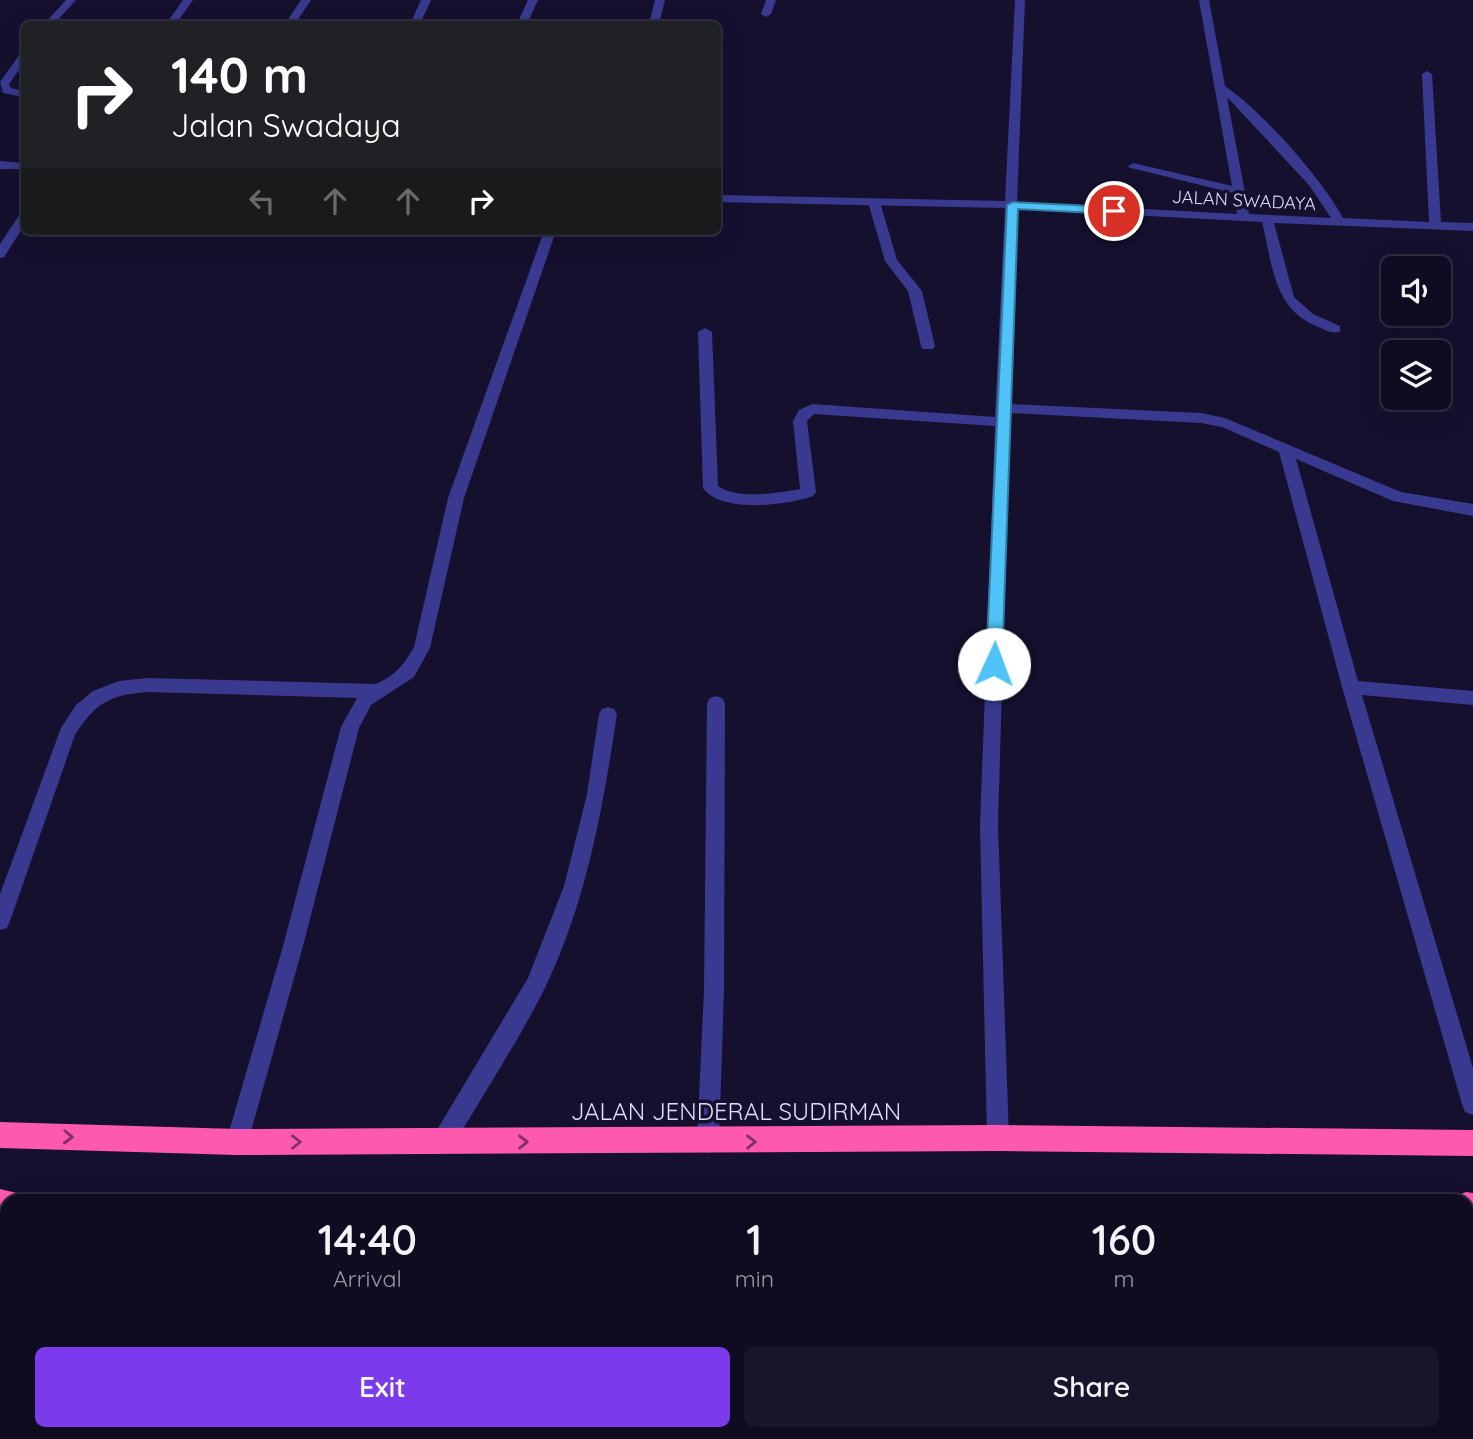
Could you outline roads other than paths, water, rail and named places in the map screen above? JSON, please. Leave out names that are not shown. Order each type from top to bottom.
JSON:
[{"type":"highway","name":"JALAN JENDERAL SUDIRMAN","points":[[0,1135],[237,1142],[708,1142],[998,1138],[1473,1143]]},
{"type":"street","points":[[53,21],[71,0]]},
{"type":"street","points":[[173,21],[188,0]]},
{"type":"street","points":[[292,21],[306,0]]},
{"type":"street","points":[[416,21],[426,0]]},
{"type":"street","points":[[523,21],[533,0]]},
{"type":"street","points":[[654,21],[660,0]]},
{"type":"street","points":[[766,13],[771,0]]},
{"type":"street","points":[[998,1138],[989,825],[1002,415],[1020,0]]},
{"type":"street","points":[[1205,0],[1244,218]]},
{"type":"street","points":[[21,60],[4,84],[7,91],[21,93]]},
{"type":"street","points":[[1427,74],[1435,226]]},
{"type":"street","points":[[1221,88],[1246,106],[1283,150],[1312,177],[1339,222]]},
{"type":"street","points":[[0,165],[21,166]]},
{"type":"street","points":[[1133,167],[1240,191]]},
{"type":"street","name":"JALAN SWADAYA","points":[[721,198],[1013,205],[1473,227]]},
{"type":"street","points":[[874,202],[891,261],[915,291],[928,346]]},
{"type":"street","points":[[1267,219],[1288,298],[1308,317],[1335,329]]},
{"type":"street","points":[[0,254],[21,222]]},
{"type":"street","points":[[237,1142],[293,946],[350,727],[365,700],[408,672],[422,648],[456,498],[549,235]]},
{"type":"street","points":[[705,332],[712,488],[724,497],[790,497],[802,496],[808,492],[800,421],[804,413],[812,409],[1201,418],[1225,423],[1398,497],[1473,510]]},
{"type":"street","points":[[1286,450],[1351,687],[1473,1104]]},
{"type":"street","points":[[0,921],[67,733],[80,710],[91,698],[128,686],[147,685],[375,691]]},
{"type":"street","points":[[1351,687],[1473,698]]},
{"type":"street","points":[[708,1142],[714,990],[716,703]]},
{"type":"street","points":[[442,1143],[536,984],[574,886],[596,794],[608,714]]}]
